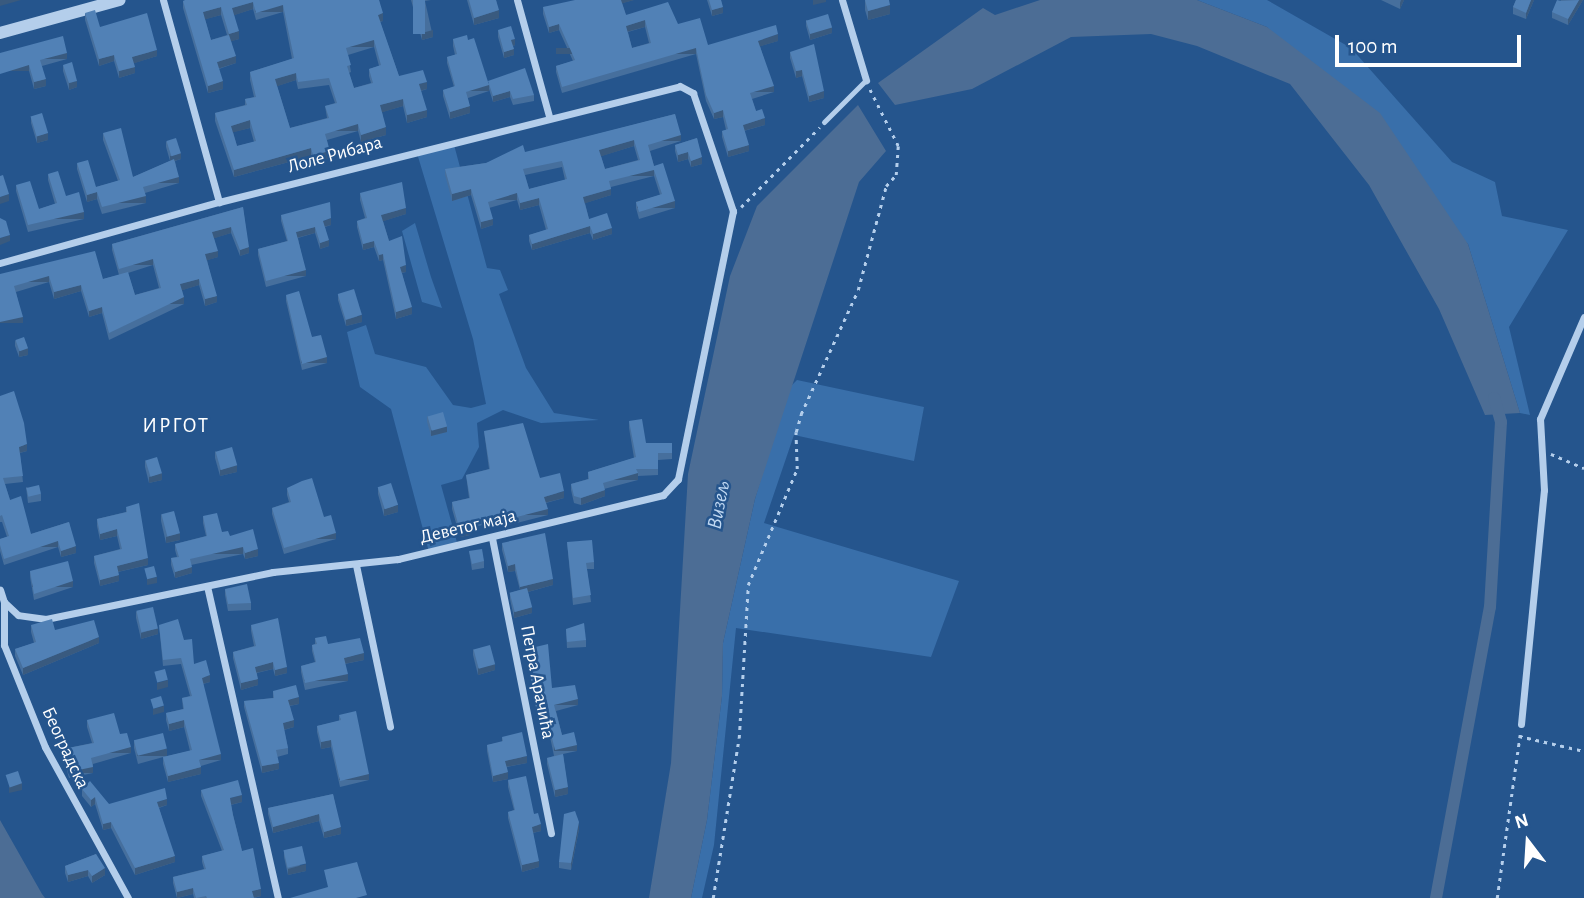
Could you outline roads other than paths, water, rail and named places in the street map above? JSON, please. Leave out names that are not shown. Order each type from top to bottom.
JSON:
[{"type":"street","points":[[0,33],[120,0]]},
{"type":"street","points":[[163,0],[219,202]]},
{"type":"street","points":[[517,0],[549,116]]},
{"type":"street","points":[[842,0],[866,80]]},
{"type":"street","name":"Лоле Рибара","points":[[0,263],[219,202],[549,116],[681,86],[693,93],[733,211]]},
{"type":"street","name":"Деветог маја","points":[[4,602],[26,618],[46,619],[273,572],[356,565],[492,538],[653,498],[675,485],[733,211]]},
{"type":"street","points":[[1521,724],[1545,451],[1541,419],[1584,317]]},
{"type":"street","name":"Петра Арачића","points":[[492,538],[551,833]]},
{"type":"street","points":[[356,565],[390,726]]},
{"type":"street","points":[[207,586],[278,898]]},
{"type":"street","points":[[0,590],[4,602]]},
{"type":"street","name":"Београдска","points":[[4,602],[4,645],[45,747],[128,898]]},
{"type":"lane","points":[[824,122],[866,80]]},
{"type":"water","points":[[1040,0],[1197,0],[1267,27],[1380,113],[1468,244],[1520,413],[1485,415],[1439,309],[1369,185],[1290,84],[1197,46],[1151,34],[1071,37],[972,89],[895,105],[878,83],[983,8],[995,15]]},
{"type":"water","name":"Визељ","points":[[858,105],[886,151],[859,182],[755,499],[723,643],[722,696],[707,820],[691,898],[649,898],[671,763],[688,474],[730,276],[757,206]]},
{"type":"water","points":[[0,820],[42,894],[45,898],[0,898]]},
{"type":"waterway","points":[[1436,898],[1490,607],[1501,422],[1494,398]]},
{"type":"district","name":"ИРГОТ","points":[[176,426]]}]
